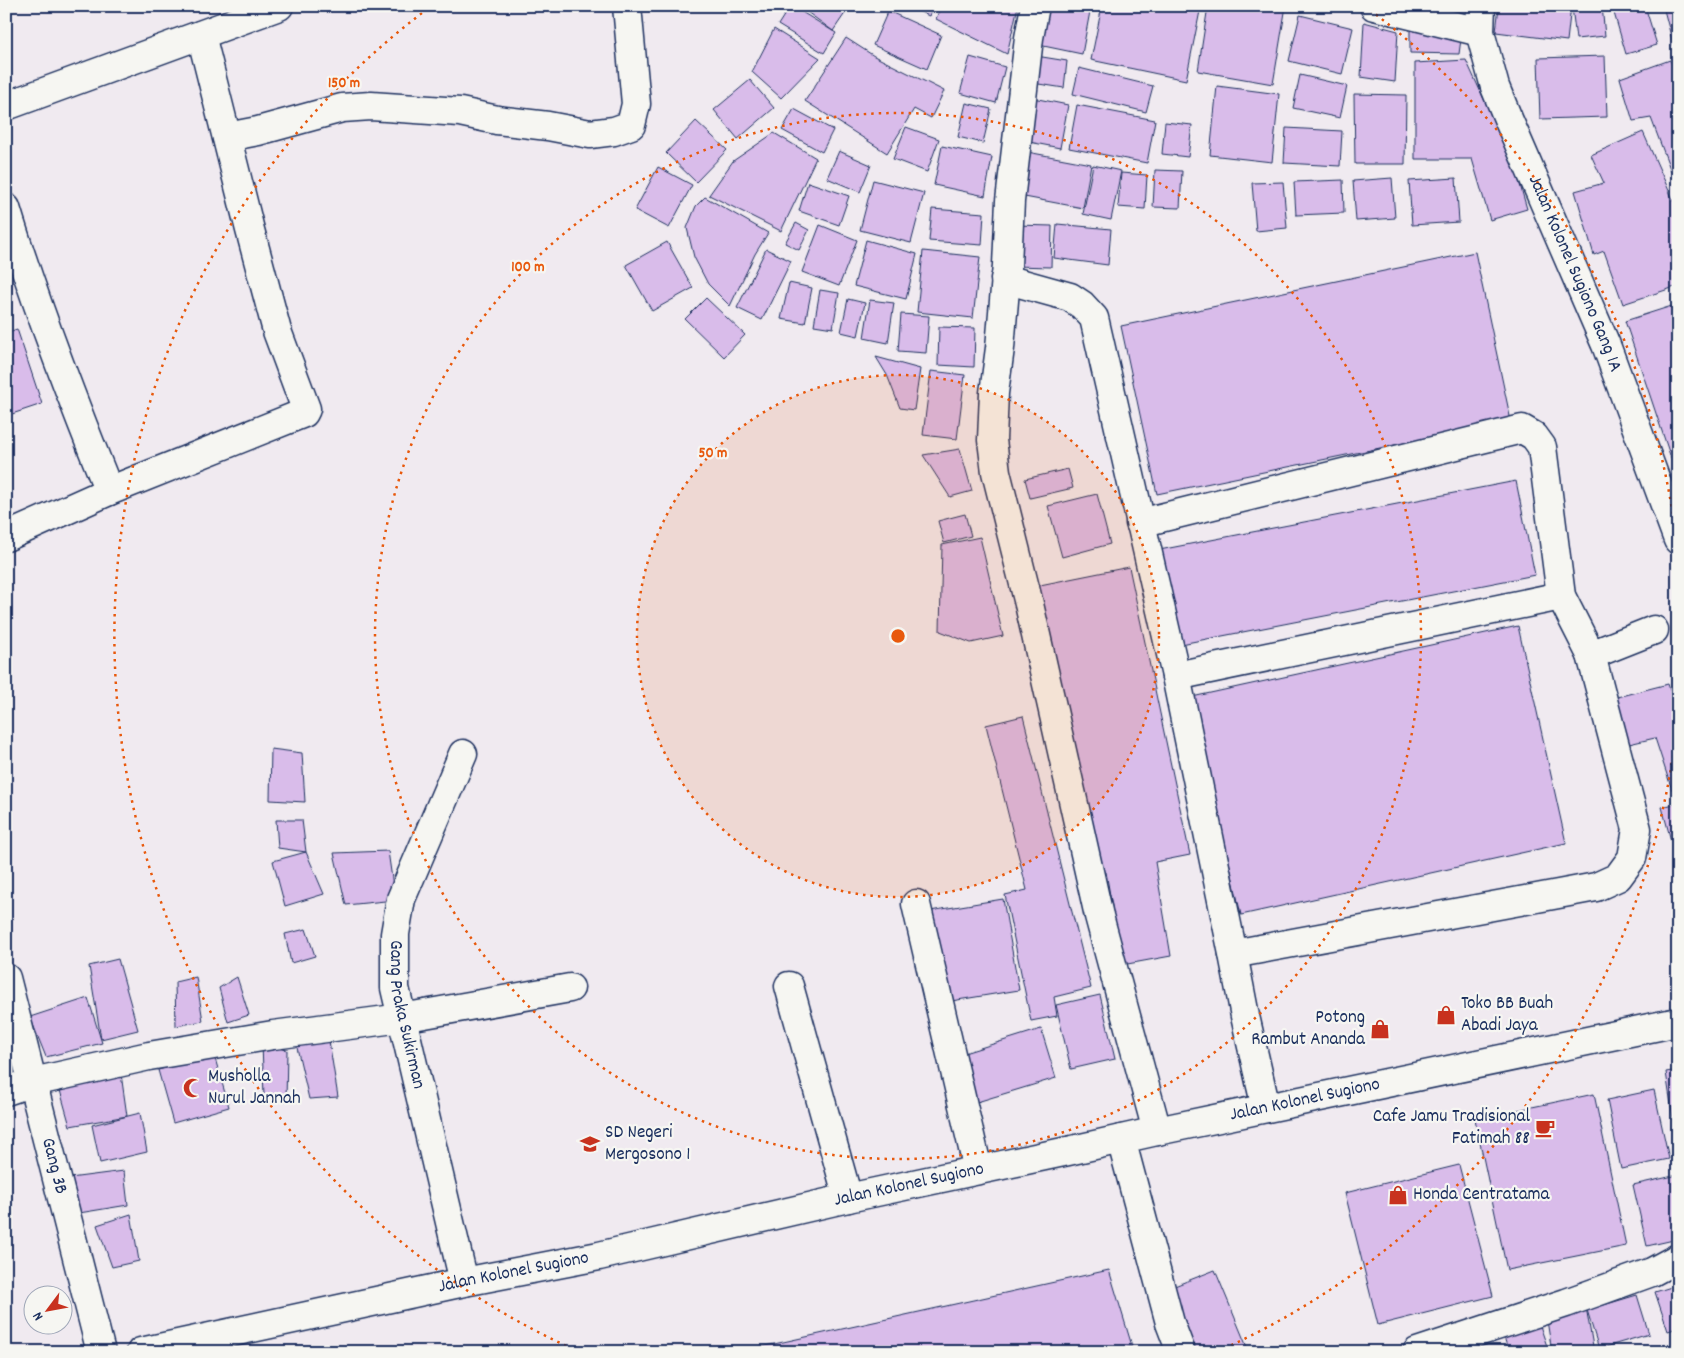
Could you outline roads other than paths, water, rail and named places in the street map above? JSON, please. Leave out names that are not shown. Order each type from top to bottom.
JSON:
[{"type":"main road","points":[[6,106],[279,6]]},
{"type":"main road","points":[[227,137],[258,131],[342,108],[371,106],[460,112],[497,120],[548,126],[590,134],[614,131],[631,125],[636,104],[627,6]]},
{"type":"main road","points":[[1035,6],[1029,38],[1011,191],[992,418],[992,440],[996,472],[1029,604],[1099,916],[1157,1130]]},
{"type":"main road","points":[[1374,6],[1481,19]]},
{"type":"main road","name":"Jalan Kolonel Sugiono Gang 1A","points":[[1481,19],[1495,87],[1606,345],[1678,540]]},
{"type":"main road","points":[[6,537],[109,490],[304,413],[306,409],[278,331],[250,230],[201,35]]},
{"type":"main road","points":[[6,208],[65,383],[109,490]]},
{"type":"main road","points":[[1005,279],[1070,297],[1082,305],[1094,318],[1176,676],[1245,1016],[1266,1108]]},
{"type":"main road","points":[[1140,523],[1522,429],[1534,436],[1542,447],[1562,596],[1591,655],[1637,829],[1632,858],[1618,877],[1596,887],[1233,954]]},
{"type":"main road","points":[[1176,676],[1562,596]]},
{"type":"main road","points":[[1591,655],[1654,630]]},
{"type":"main road","name":"Gang Praka Sukirman","points":[[463,754],[401,899],[395,934],[396,988],[464,1282]]},
{"type":"main road","points":[[916,904],[978,1170]]},
{"type":"main road","name":"Gang 3B","points":[[6,978],[102,1352]]},
{"type":"main road","points":[[789,986],[848,1198]]},
{"type":"main road","points":[[6,1091],[33,1082],[149,1056],[273,1035],[402,1018],[570,988]]},
{"type":"main road","name":"Jalan Kolonel Sugiono","points":[[141,1352],[464,1282],[599,1256],[848,1198],[1121,1140],[1157,1130],[1678,1022]]},
{"type":"main road","points":[[1121,1140],[1170,1323],[1181,1352]]},
{"type":"main road","points":[[1417,1352],[1484,1341],[1566,1303],[1652,1272],[1678,1258]]},
{"type":"place","name":"Toko BB Buah Abadi Jaya","points":[[1446,1015]]},
{"type":"place","name":"Potong Rambut Ananda","points":[[1380,1029]]},
{"type":"place","name":"Musholla Nurul Jannah","points":[[193,1088]]},
{"type":"place","name":"Cafe Jamu Tradisional Fatimah 88","points":[[1545,1128]]},
{"type":"place","name":"SD Negeri Mergosono 1","points":[[590,1144]]},
{"type":"place","name":"Honda Centratama","points":[[1398,1195]]}]
